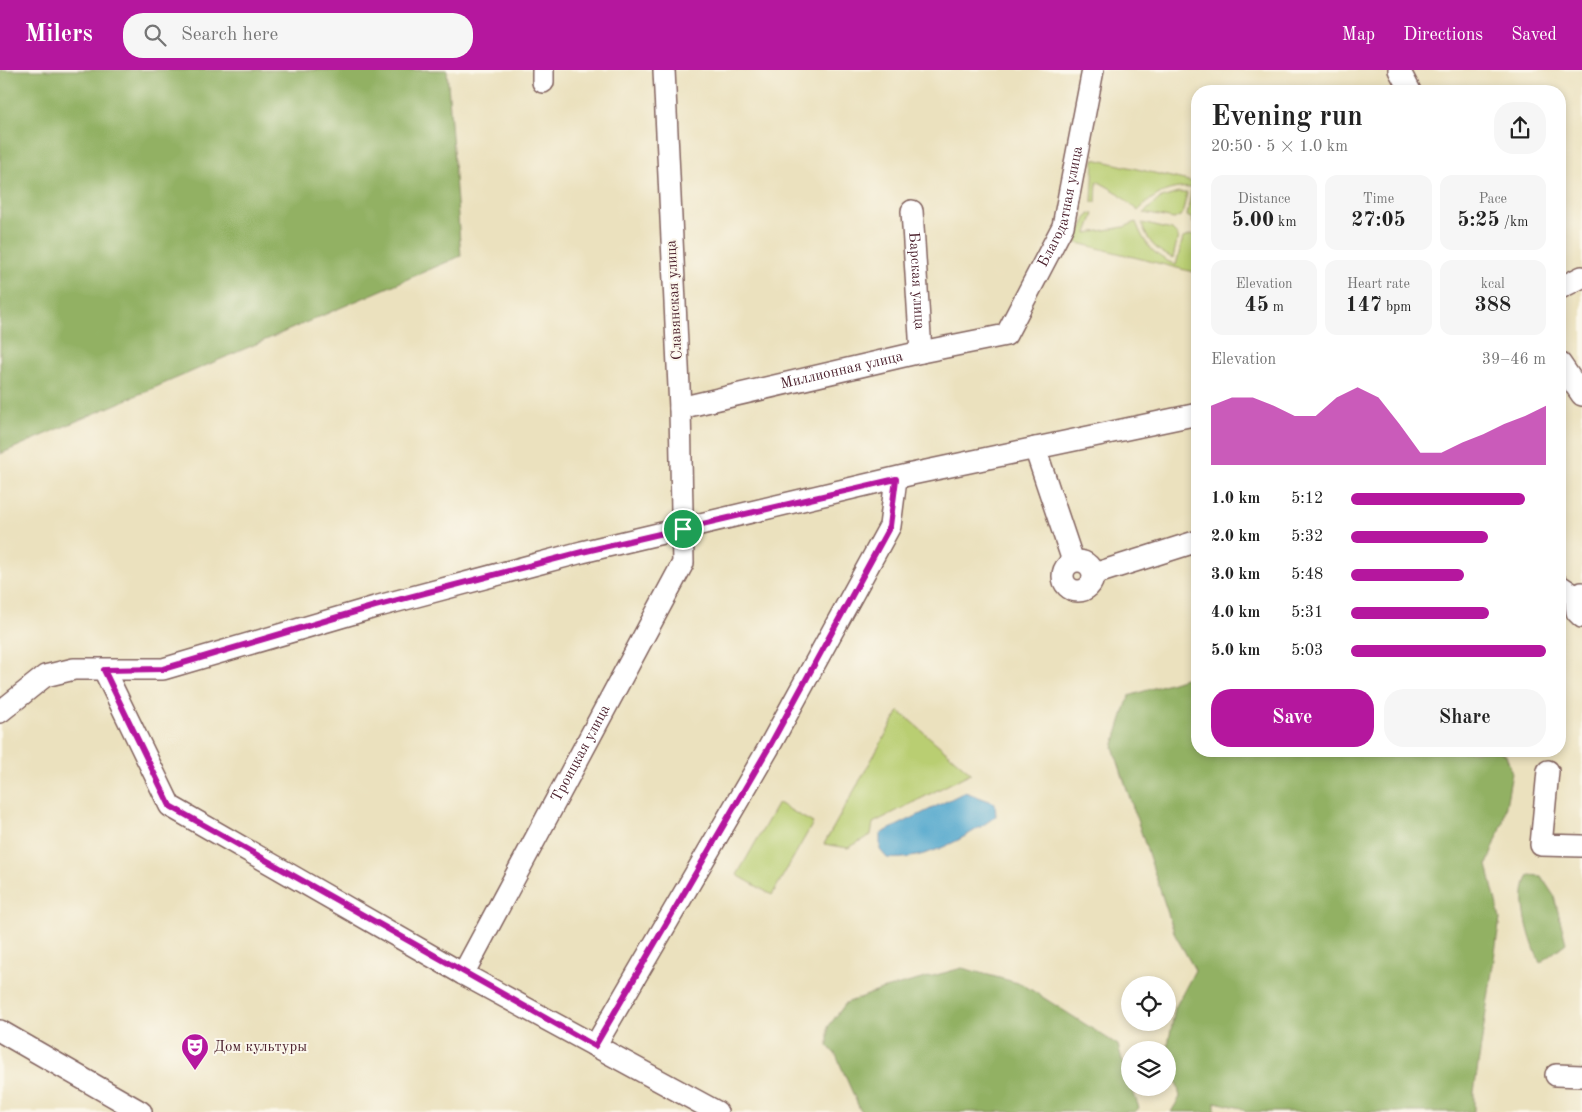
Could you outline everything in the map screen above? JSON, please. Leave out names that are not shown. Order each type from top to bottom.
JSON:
[{"type":"street","name":"Славянская улица","points":[[664,70],[680,408],[683,529]]},
{"type":"street","name":"Благодатная улица","points":[[1006,335],[1063,226],[1093,70]]},
{"type":"street","points":[[1399,70],[1407,85]]},
{"type":"street","name":"Барская улица","points":[[912,211],[921,352]]},
{"type":"street","points":[[1566,285],[1582,277]]},
{"type":"street","name":"Миллионная улица","points":[[680,408],[921,352],[1006,335]]},
{"type":"street","points":[[1566,372],[1582,395]]},
{"type":"street","points":[[0,712],[45,676],[74,669],[163,669],[375,606],[582,552],[743,513],[1191,415]]},
{"type":"street","points":[[1035,448],[1073,561]]},
{"type":"street","points":[[595,1046],[768,749],[890,526],[904,477]]},
{"type":"street","name":"Троицкая улица","points":[[463,974],[683,563],[683,529]]},
{"type":"street","points":[[1094,574],[1191,542]]},
{"type":"street","points":[[1073,561],[1085,562],[1092,568],[1094,574],[1088,588],[1079,591],[1070,589],[1063,581],[1063,571],[1073,561]]},
{"type":"street","points":[[1566,591],[1581,603]]},
{"type":"street","points":[[104,670],[170,806],[463,974],[717,1112]]},
{"type":"street","points":[[1548,771],[1541,845],[1582,846]]},
{"type":"street","points":[[0,1031],[140,1112]]},
{"type":"street","points":[[1556,1075],[1582,1076]]},
{"type":"green space","points":[[0,70],[447,70],[461,256],[0,454]]},
{"type":"green space","points":[[1094,159],[1191,182],[1191,188],[1176,188],[1162,193],[1150,200],[1138,211],[1115,191],[1097,181],[1096,202],[1092,202]]},
{"type":"green space","points":[[1178,193],[1187,193],[1182,215],[1174,219],[1144,213],[1159,199]]},
{"type":"green space","points":[[1191,194],[1191,218],[1187,216]]},
{"type":"green space","points":[[1089,213],[1094,214],[1087,233],[1124,227],[1136,222],[1146,243],[1162,258],[1176,265],[1183,238],[1191,235],[1191,271],[1074,242]]},
{"type":"green space","points":[[1142,223],[1172,230],[1178,236],[1173,258],[1153,245],[1146,235]]},
{"type":"green space","points":[[1191,676],[1191,757],[1507,757],[1512,773],[1503,822],[1487,865],[1500,919],[1474,1092],[1474,1112],[1245,1112],[1241,1108],[1215,1102],[1215,1112],[1171,1112],[1180,1097],[1176,1080],[1176,1041],[1169,1041],[1171,1031],[1176,1031],[1176,1006],[1195,970],[1175,935],[1113,747],[1129,696]]},
{"type":"green space","points":[[899,711],[971,773],[873,823],[871,835],[848,848],[824,844]]},
{"type":"green space","points":[[778,803],[813,823],[772,895],[737,875]]},
{"type":"green space","points":[[1529,875],[1541,876],[1554,896],[1566,943],[1540,963],[1532,943],[1524,907],[1525,884]]},
{"type":"green space","points":[[962,968],[1022,984],[1118,1045],[1121,1056],[1121,1096],[1135,1096],[1139,1108],[1135,1112],[861,1112],[836,1055],[828,1046],[828,1027],[846,1003],[881,990]]},
{"type":"water","points":[[965,792],[995,803],[996,816],[959,840],[930,852],[916,856],[887,858],[880,850],[880,834]]},
{"type":"place","name":"Дом культуры","points":[[195,1071]]},
{"type":"route","points":[[896,479],[890,526],[768,749],[595,1046],[463,974],[170,806],[104,670],[163,669],[375,606],[582,552],[683,529],[743,513],[819,498],[896,479]]}]
